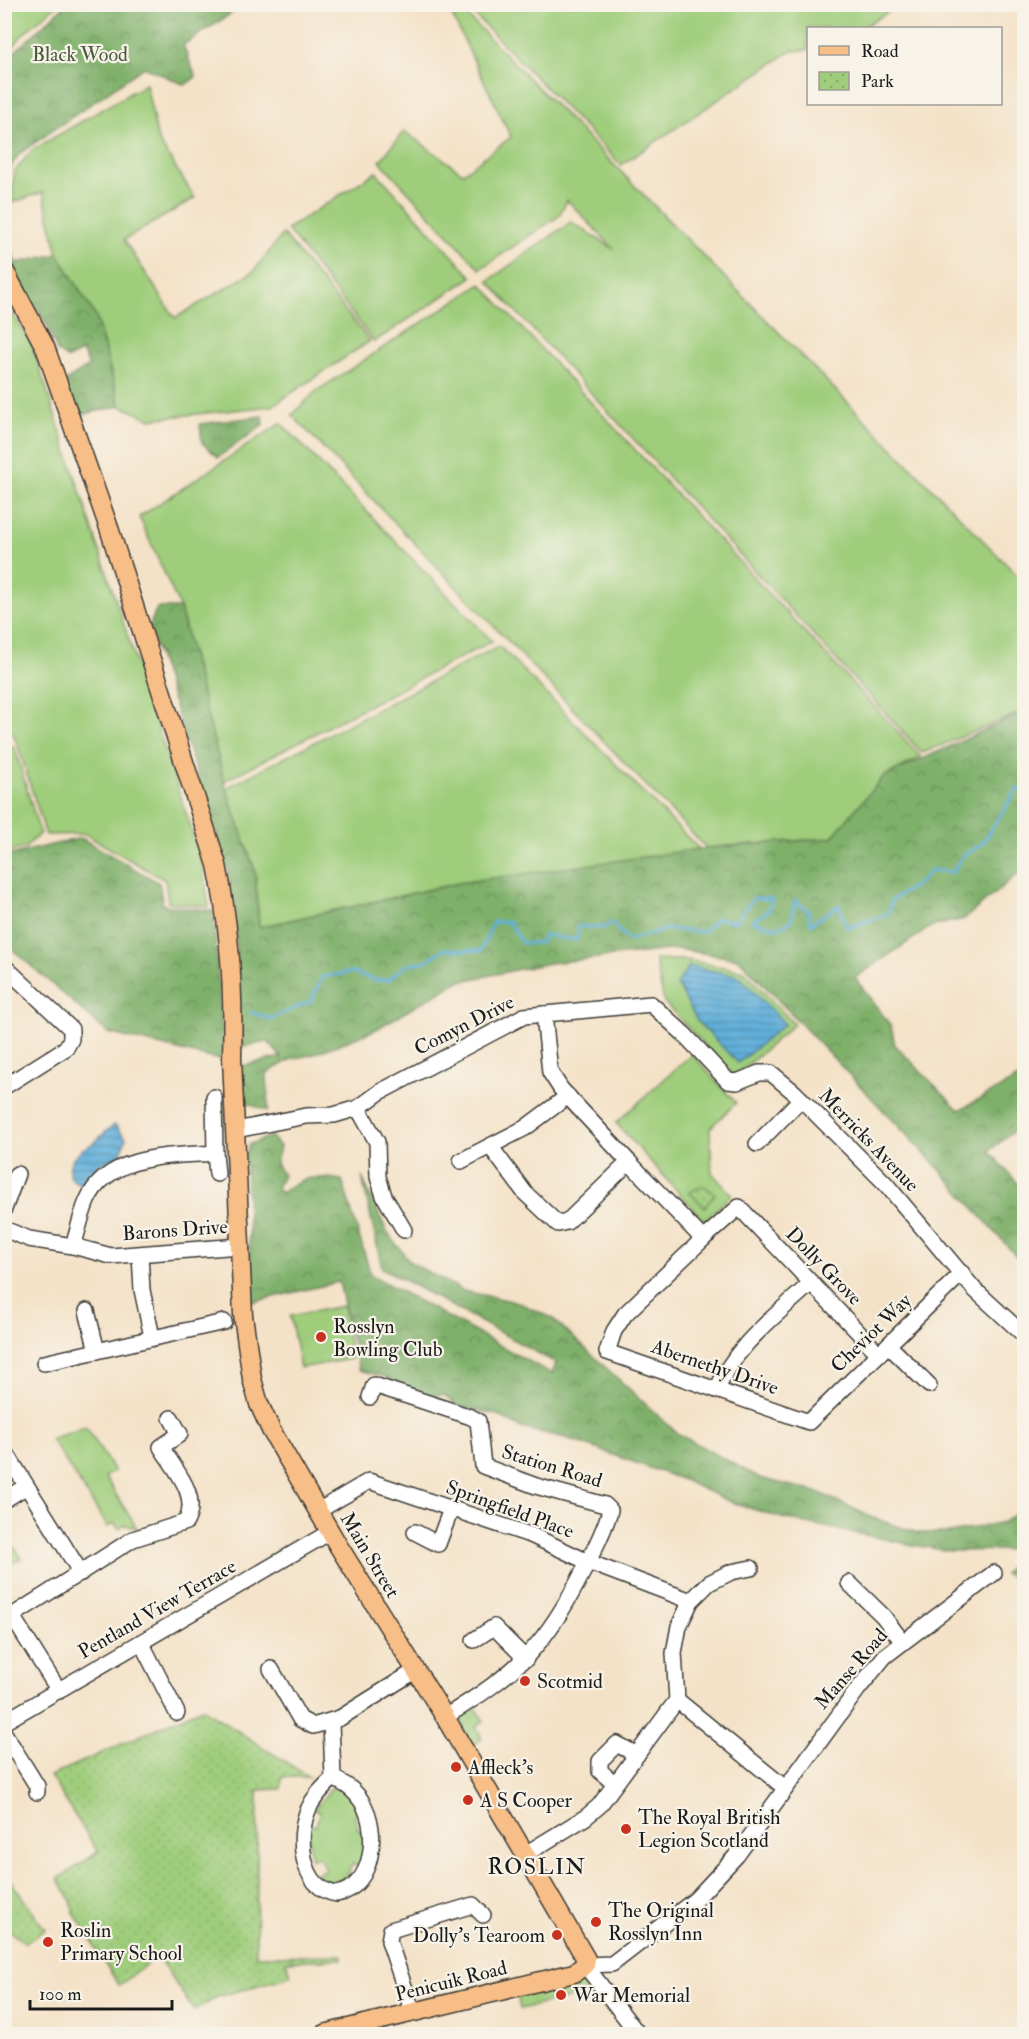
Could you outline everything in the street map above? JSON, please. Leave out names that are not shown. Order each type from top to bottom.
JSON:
[{"type":"main road","name":"Main Street","points":[[4,270],[49,358],[109,528],[217,865],[228,940],[243,1315],[252,1379],[259,1404],[270,1430],[330,1532],[445,1718],[524,1855],[585,1954],[585,1965]]},
{"type":"main road","name":"Penicuik Road","points":[[324,2034],[574,1973],[585,1965]]},
{"type":"street","points":[[4,966],[71,1029],[71,1039],[66,1048],[4,1087]]},
{"type":"street","name":"Comyn Drive","points":[[236,1130],[306,1116],[334,1115],[358,1108],[380,1092],[524,1016],[651,1004],[684,1034],[728,1080]]},
{"type":"street","points":[[544,1014],[550,1072],[568,1096],[703,1239]]},
{"type":"street","name":"Merricks Avenue","points":[[728,1080],[737,1082],[759,1073],[771,1073],[801,1099],[885,1184],[974,1289],[1024,1335]]},
{"type":"street","points":[[460,1161],[525,1128],[568,1096]]},
{"type":"street","points":[[214,1097],[217,1174]]},
{"type":"street","points":[[757,1144],[801,1099]]},
{"type":"street","points":[[358,1108],[377,1142],[378,1177],[384,1196],[404,1230]]},
{"type":"street","points":[[490,1146],[525,1193],[558,1224],[567,1222],[629,1162]]},
{"type":"street","points":[[74,1246],[87,1201],[96,1186],[114,1172],[150,1157],[216,1153]]},
{"type":"street","points":[[4,1209],[17,1174]]},
{"type":"street","name":"Dolly Grove","points":[[703,1239],[739,1207],[811,1283],[884,1349],[929,1385]]},
{"type":"street","name":"Barons Drive","points":[[4,1229],[29,1239],[74,1246],[111,1256],[240,1246]]},
{"type":"street","name":"Abernethy Drive","points":[[703,1239],[625,1314],[614,1330],[607,1352],[809,1422]]},
{"type":"street","points":[[140,1255],[142,1290],[152,1337]]},
{"type":"street","name":"Cheviot Way","points":[[809,1422],[962,1274]]},
{"type":"street","points":[[717,1390],[724,1371],[736,1354],[811,1283]]},
{"type":"street","points":[[87,1311],[97,1351]]},
{"type":"street","points":[[44,1363],[224,1322]]},
{"type":"street","name":"Station Road","points":[[370,1397],[374,1385],[471,1416],[478,1421],[483,1466],[536,1486],[605,1505],[609,1510],[608,1519],[588,1562],[565,1607],[546,1636],[526,1659],[493,1687],[445,1718]]},
{"type":"street","points":[[58,1691],[8,1618],[143,1534],[186,1522],[190,1515],[191,1496],[161,1447],[180,1434],[171,1418]]},
{"type":"street","points":[[8,1456],[25,1487],[81,1573]]},
{"type":"street","name":"Springfield Place","points":[[318,1511],[369,1481],[533,1536],[588,1562],[691,1601]]},
{"type":"street","points":[[4,1500],[25,1487]]},
{"type":"street","points":[[415,1532],[429,1544],[438,1544],[451,1509]]},
{"type":"street","name":"Pentland View Terrace","points":[[4,1722],[330,1532]]},
{"type":"street","points":[[524,1855],[586,1817],[638,1755],[677,1700],[674,1653],[679,1626],[691,1601],[709,1583],[731,1572],[751,1568]]},
{"type":"street","name":"Manse Road","points":[[585,1965],[612,1964],[695,1900],[737,1855],[858,1689],[902,1641],[994,1573]]},
{"type":"street","points":[[856,1584],[902,1641]]},
{"type":"street","points":[[474,1640],[494,1627],[526,1659]]},
{"type":"street","points":[[141,1642],[177,1713]]},
{"type":"street","points":[[270,1669],[300,1719],[313,1726],[331,1722],[415,1671]]},
{"type":"street","points":[[677,1700],[785,1788]]},
{"type":"street","points":[[331,1722],[333,1778],[309,1807],[302,1837],[305,1862],[311,1875],[324,1889],[337,1894],[353,1887],[365,1869],[370,1856],[372,1829],[361,1801],[346,1785],[333,1778]]},
{"type":"street","points":[[4,1733],[37,1786],[37,1792]]},
{"type":"street","points":[[615,1784],[600,1771],[600,1761],[617,1744],[638,1755]]},
{"type":"street","points":[[413,2013],[389,1941],[391,1930],[477,1902]]},
{"type":"street","points":[[585,1965],[638,2034]]},
{"type":"green space","points":[[5,4],[57,5],[24,33],[5,57]]},
{"type":"green space","name":"Black Wood","points":[[65,5],[244,5],[183,45],[196,77],[185,85],[144,67],[19,154],[6,175],[5,188],[5,61]]},
{"type":"green space","points":[[447,5],[457,5],[1024,582],[1024,711],[922,753],[488,281],[571,222],[614,249],[567,200],[559,216],[480,269],[380,161],[404,131],[463,173],[511,137]]},
{"type":"green space","points":[[465,5],[899,5],[864,27],[807,27],[807,50],[791,51],[621,165]]},
{"type":"green space","points":[[146,84],[158,140],[195,198],[124,240],[175,318],[253,272],[283,234],[370,341],[272,406],[151,419],[120,406],[96,317],[58,254],[43,192],[12,203],[14,172],[32,150]]},
{"type":"green space","points":[[376,172],[472,277],[374,342],[287,229]]},
{"type":"green space","points":[[4,228],[16,263],[58,254],[96,317],[120,406],[75,416],[64,382],[89,366],[82,351],[68,359],[57,351],[48,327],[5,256]]},
{"type":"green space","points":[[481,284],[921,757],[883,777],[831,838],[706,848],[292,415],[315,392]]},
{"type":"green space","points":[[5,301],[32,345],[202,862],[209,907],[168,902],[165,880],[85,834],[46,835],[17,743],[5,717]]},
{"type":"green space","points":[[263,416],[264,425],[218,457],[202,443],[200,424]]},
{"type":"green space","points":[[281,423],[492,641],[224,781],[180,608],[139,517]]},
{"type":"green space","points":[[157,608],[180,608],[226,788],[255,871],[259,927],[459,883],[706,848],[831,838],[883,777],[1024,712],[1024,869],[964,919],[932,926],[855,978],[891,1026],[895,1045],[959,1110],[1024,1075],[1024,1123],[989,1151],[1024,1190],[1024,1265],[942,1172],[739,959],[678,949],[550,963],[457,982],[373,1031],[314,1054],[291,1059],[267,1073],[268,1111],[245,1102],[241,1066],[281,1057],[268,1042],[239,1047],[236,935],[227,867],[149,627]]},
{"type":"green space","points":[[499,646],[701,851],[459,883],[259,927],[255,871],[226,788]]},
{"type":"green space","points":[[14,746],[40,833],[25,848],[5,852],[5,749]]},
{"type":"green space","points":[[81,838],[159,883],[163,905],[213,911],[224,1061],[108,1033],[5,943],[5,856]]},
{"type":"green space","points":[[655,960],[686,960],[744,971],[794,1024],[734,1077],[664,1002]]},
{"type":"green space","points":[[692,1054],[736,1103],[710,1128],[712,1173],[732,1195],[704,1221],[616,1123]]},
{"type":"green space","points":[[271,1136],[280,1146],[276,1164],[283,1175],[277,1188],[282,1193],[296,1183],[310,1178],[342,1180],[371,1275],[552,1374],[556,1363],[382,1268],[362,1177],[387,1232],[410,1262],[463,1291],[517,1302],[552,1318],[678,1434],[760,1478],[820,1493],[873,1518],[918,1533],[950,1533],[1004,1522],[1024,1507],[1024,1528],[1008,1550],[950,1551],[782,1518],[733,1503],[681,1479],[566,1438],[521,1428],[498,1415],[457,1406],[444,1395],[415,1395],[386,1377],[359,1370],[339,1282],[252,1302],[245,1154],[250,1144]]},
{"type":"green space","points":[[704,1186],[715,1194],[705,1207],[689,1192]]},
{"type":"green space","name":"Rosslyn Bowling Club","points":[[343,1306],[352,1359],[300,1368],[290,1316]]},
{"type":"green space","points":[[86,1427],[114,1471],[105,1477],[137,1528],[125,1525],[119,1529],[114,1523],[108,1527],[51,1439]]},
{"type":"green space","points":[[11,1543],[22,1558],[5,1568],[5,1547]]},
{"type":"green space","points":[[1024,1549],[1024,1566],[1014,1578],[1004,1574]]},
{"type":"green space","points":[[475,1707],[484,1721],[476,1726],[482,1739],[471,1746],[461,1723],[464,1716]]},
{"type":"green space","points":[[202,1708],[309,1777],[282,1777],[281,1789],[258,1790],[256,1956],[342,1955],[342,1959],[286,1961],[291,1976],[217,1997],[194,2011],[157,1956],[119,1986],[75,1915],[70,1898],[58,1879],[98,1852],[50,1776]]},
{"type":"green space","points":[[332,1787],[342,1787],[362,1812],[354,1815],[359,1831],[367,1829],[361,1868],[353,1864],[346,1875],[352,1881],[334,1888],[316,1874],[325,1869],[319,1857],[311,1859],[307,1824],[316,1826],[320,1812],[314,1809]]},
{"type":"green space","points":[[7,1876],[45,1929],[26,1943],[5,1928],[4,1878]]},
{"type":"green space","points":[[579,1979],[587,1981],[596,1992],[520,2009],[517,1994]]},
{"type":"water","points":[[689,966],[739,976],[785,1024],[738,1063],[697,1021],[677,984]]},
{"type":"water","points":[[115,1125],[126,1138],[121,1154],[97,1166],[81,1184],[75,1182],[69,1169],[76,1155]]},
{"type":"waterway","points":[[251,1012],[270,1019],[311,1001],[322,977],[352,972],[374,980],[388,980],[406,965],[426,961],[444,949],[481,951],[493,922],[509,922],[522,943],[541,943],[544,935],[577,940],[579,926],[603,928],[612,923],[628,940],[667,929],[703,932],[717,918],[735,922],[754,898],[772,899],[768,911],[752,921],[777,928],[791,921],[795,900],[808,911],[811,924],[839,905],[847,928],[888,914],[892,900],[919,883],[931,870],[953,872],[962,856],[982,844],[1016,791],[1024,788]]},
{"type":"place","name":"Rosslyn Bowling Club","points":[[321,1337]]},
{"type":"place","name":"Scotmid","points":[[525,1681]]},
{"type":"place","name":"Affleck's","points":[[456,1767]]},
{"type":"place","name":"A S Cooper","points":[[468,1800]]},
{"type":"place","name":"The Royal British Legion Scotland","points":[[626,1829]]},
{"type":"place","name":"The Original Rosslyn Inn","points":[[596,1922]]},
{"type":"place","name":"Dolly’s Tearoom","points":[[557,1935]]},
{"type":"place","name":"Roslin Primary School","points":[[48,1942]]},
{"type":"place","name":"War Memorial","points":[[561,1995]]},
{"type":"district","name":"ROSLIN","points":[[537,1867]]}]
